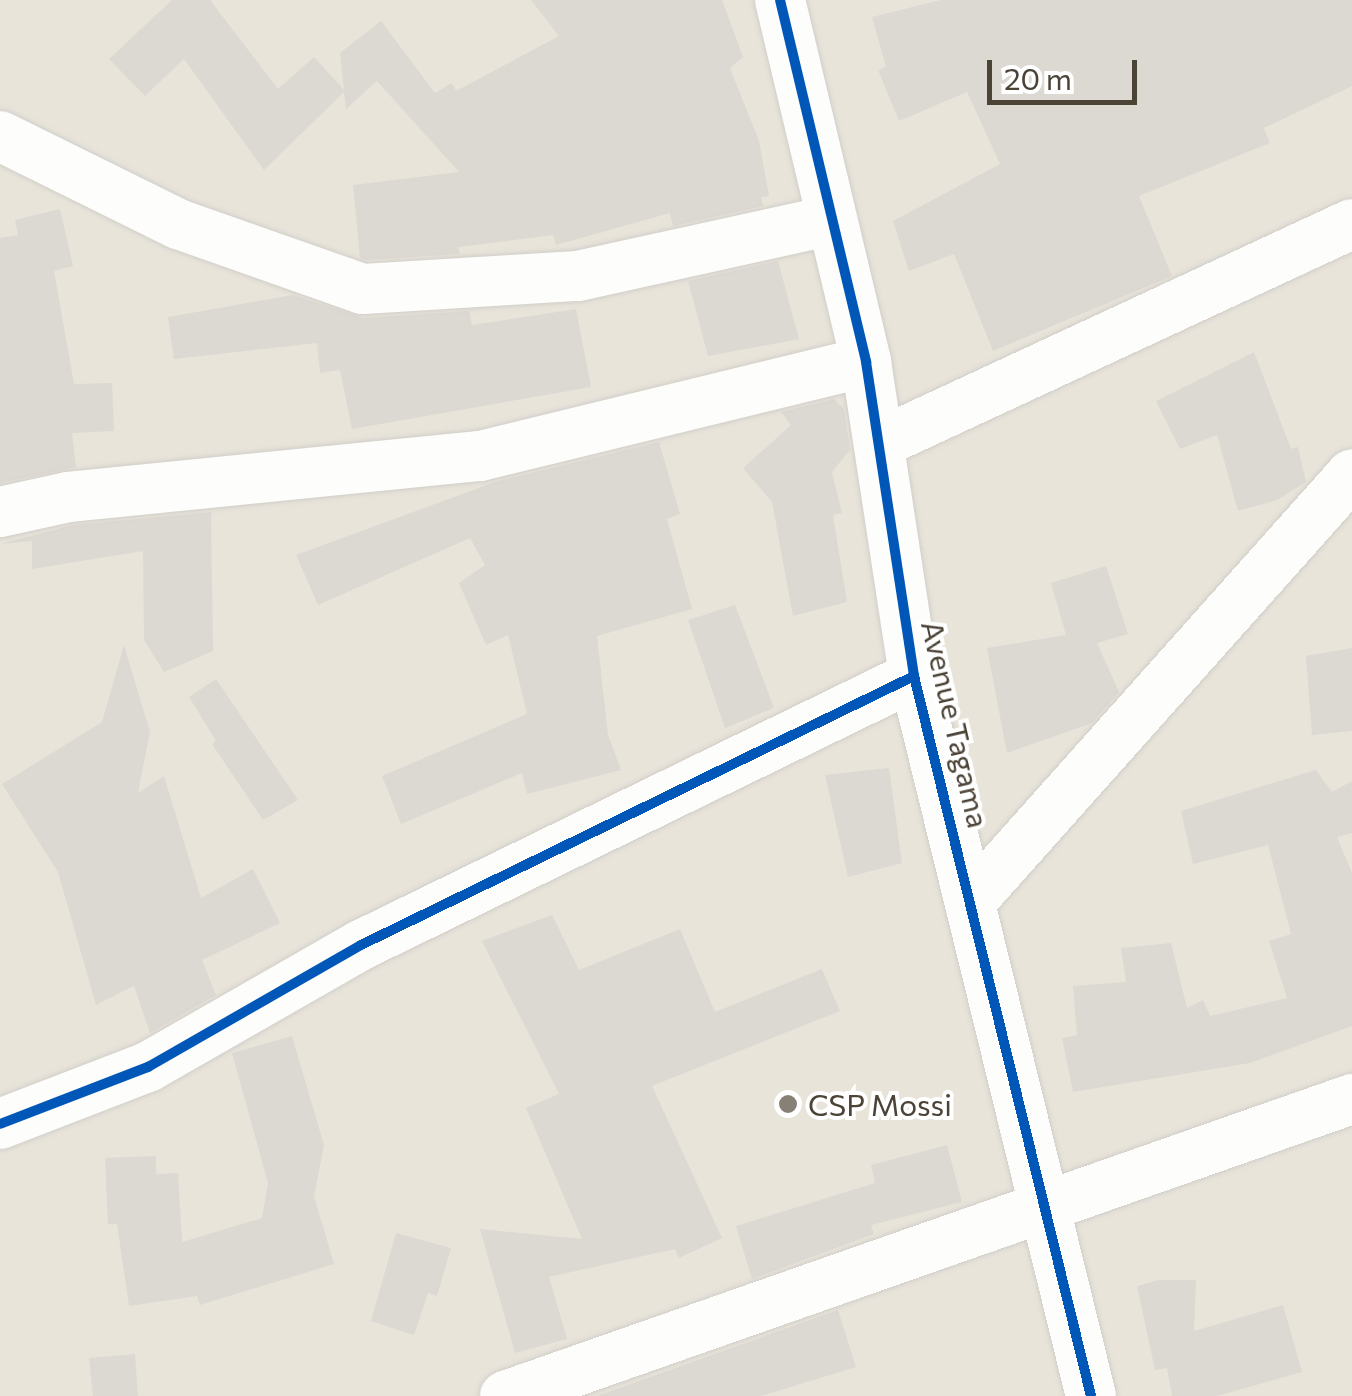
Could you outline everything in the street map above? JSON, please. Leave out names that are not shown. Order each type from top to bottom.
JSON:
[{"type":"street","name":"Avenue Tagama","points":[[780,0],[866,362],[914,676],[973,899],[1040,1205],[1091,1396]]},
{"type":"street","points":[[0,136],[178,224],[363,289],[578,276],[832,220]]},
{"type":"street","points":[[880,443],[1352,224]]},
{"type":"street","points":[[0,512],[68,497],[480,456],[866,362]]},
{"type":"street","points":[[973,899],[1352,474]]},
{"type":"street","points":[[0,1124],[148,1068],[361,945],[914,676]]},
{"type":"street","points":[[505,1396],[1352,1098]]},
{"type":"shaded area","points":[[0,0],[1352,0],[1352,1396],[0,1396]]},
{"type":"building","points":[[172,0],[210,0],[278,89],[314,57],[344,90],[340,53],[381,21],[435,93],[452,83],[456,91],[559,36],[531,0],[722,0],[743,57],[730,68],[759,141],[769,196],[761,197],[763,206],[673,226],[670,213],[556,245],[553,235],[458,247],[460,254],[360,258],[353,185],[459,172],[377,81],[346,109],[344,92],[264,170],[184,59],[145,96],[109,59]]},
{"type":"building","points":[[941,0],[1352,0],[1352,86],[1264,128],[1270,143],[1139,196],[1172,276],[993,351],[954,254],[909,271],[893,221],[1000,164],[967,92],[899,121],[878,70],[886,67],[872,17]]},
{"type":"building","points":[[60,209],[73,266],[54,271],[74,384],[112,383],[114,431],[72,433],[76,467],[0,483],[0,238],[18,235],[15,220]]},
{"type":"building","points":[[778,261],[799,339],[708,356],[688,281]]},
{"type":"building","points":[[293,295],[364,318],[469,311],[472,325],[576,309],[591,387],[352,429],[340,370],[320,373],[317,343],[174,359],[168,317]]},
{"type":"building","points":[[1254,352],[1291,449],[1298,447],[1306,482],[1277,500],[1238,511],[1217,435],[1180,449],[1156,401]]},
{"type":"building","points":[[834,399],[844,409],[850,450],[832,472],[842,513],[833,515],[847,602],[793,616],[772,502],[743,468],[791,425],[781,412]]},
{"type":"building","points":[[659,442],[680,514],[667,519],[692,609],[597,636],[608,735],[621,770],[527,794],[522,773],[401,824],[382,776],[527,714],[508,635],[486,645],[459,583],[485,565],[470,538],[318,605],[296,555],[495,482]]},
{"type":"building","points":[[211,512],[213,651],[164,672],[144,640],[143,551],[32,569],[32,541],[0,544],[73,525]]},
{"type":"building","points":[[1106,566],[1128,634],[1097,643],[1119,692],[1092,723],[1007,753],[987,648],[1066,635],[1051,583]]},
{"type":"building","points":[[735,605],[774,708],[725,728],[688,620]]},
{"type":"building","points":[[124,645],[150,732],[138,793],[164,776],[201,898],[253,869],[280,923],[202,960],[216,995],[150,1033],[134,986],[96,1005],[58,872],[2,784],[102,722]]},
{"type":"building","points":[[1352,648],[1352,731],[1312,735],[1306,656]]},
{"type":"building","points":[[216,679],[298,800],[263,820],[212,744],[216,741],[189,697]]},
{"type":"building","points":[[889,768],[902,863],[848,877],[825,775]]},
{"type":"building","points":[[1316,770],[1332,792],[1352,781],[1352,833],[1337,837],[1352,873],[1352,1026],[1250,1063],[1073,1092],[1062,1038],[1077,1035],[1073,986],[1126,982],[1121,948],[1171,943],[1187,1008],[1203,1000],[1210,1016],[1287,998],[1269,941],[1291,934],[1268,845],[1193,864],[1181,811]]},
{"type":"building","points":[[552,915],[579,970],[680,929],[715,1012],[822,969],[840,1011],[652,1086],[722,1238],[679,1258],[675,1249],[549,1277],[567,1339],[515,1353],[480,1229],[582,1239],[526,1108],[559,1094],[482,941]]},
{"type":"building","points":[[292,1036],[324,1145],[314,1196],[334,1264],[200,1305],[197,1296],[129,1306],[117,1224],[108,1224],[105,1158],[156,1156],[156,1174],[178,1173],[182,1242],[262,1218],[268,1183],[232,1053]]},
{"type":"building","points":[[947,1145],[962,1202],[871,1225],[874,1234],[752,1279],[736,1226],[875,1183],[871,1165]]},
{"type":"building","points":[[396,1233],[451,1248],[437,1296],[428,1293],[414,1335],[371,1321]]},
{"type":"building","points":[[1159,1280],[1196,1280],[1194,1331],[1283,1305],[1302,1372],[1217,1396],[1172,1396],[1167,1368],[1155,1370],[1137,1286]]},
{"type":"building","points":[[838,1310],[856,1367],[761,1396],[597,1396]]},
{"type":"building","points":[[135,1354],[138,1396],[93,1396],[89,1358]]},
{"type":"cycle path","points":[[780,0],[866,362],[914,676],[1091,1396]]},
{"type":"cycle path","points":[[0,1124],[148,1067],[361,945],[914,676]]},
{"type":"place","name":"CSP Mossi","points":[[788,1104]]}]
